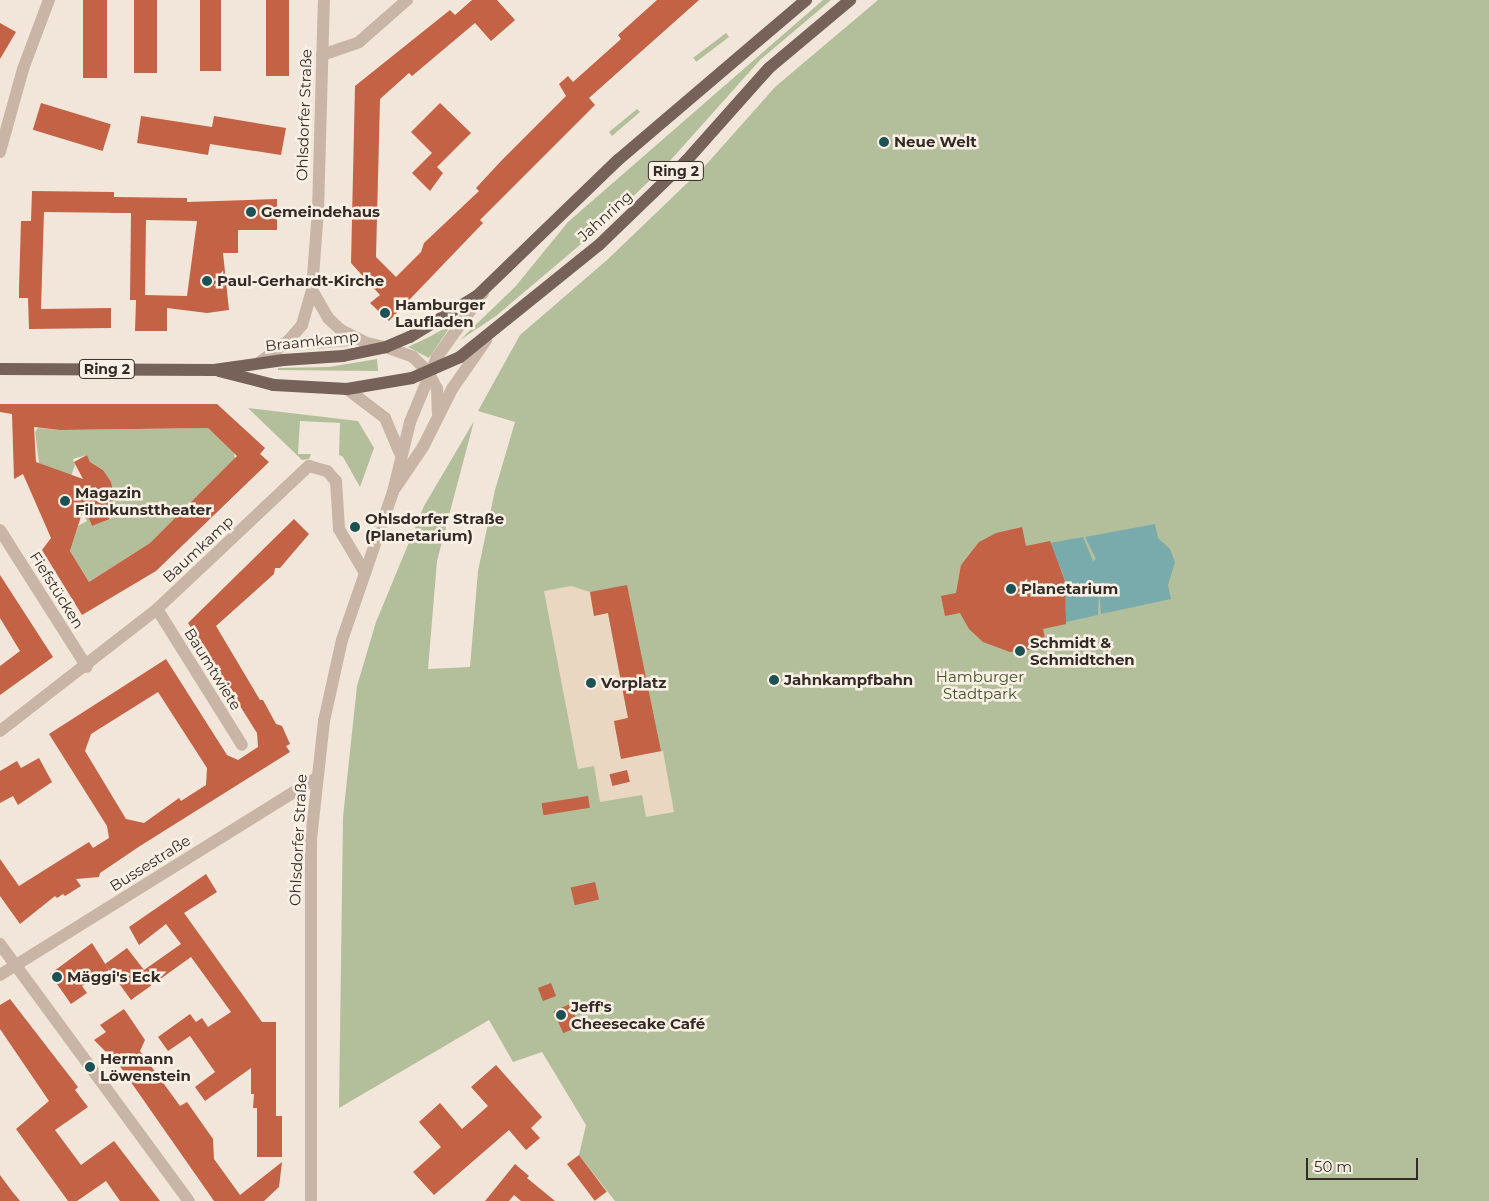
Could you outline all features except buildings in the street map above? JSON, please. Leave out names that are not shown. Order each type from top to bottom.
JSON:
[{"type":"main road","name":"Jahnring","points":[[529,245],[626,154],[806,0]]},
{"type":"main road","name":"Jahnring","points":[[428,372],[460,357],[493,333],[650,197],[769,68],[850,0]]},
{"type":"main road","name":"Braamkamp","points":[[0,369],[214,370],[260,362],[343,356],[386,347],[439,322],[489,286],[529,245]]},
{"type":"main road","name":"Braamkamp","points":[[214,370],[274,385],[347,389],[390,383],[428,372]]},
{"type":"street","points":[[0,152],[23,69],[50,0]]},
{"type":"street","name":"Ohlsdorfer Straße","points":[[260,362],[290,340],[302,325],[312,290],[318,211],[324,0]]},
{"type":"street","points":[[322,55],[359,42],[407,0]]},
{"type":"street","name":"Ohlsdorfer Straße","points":[[311,1201],[310,900],[316,778],[342,640],[393,492],[400,456],[428,372],[458,325],[489,286]]},
{"type":"street","points":[[312,290],[328,318],[341,330],[367,344],[386,347],[413,357],[428,372],[437,389],[438,414]]},
{"type":"street","name":"Ohlsdorfer Straße","points":[[393,492],[423,447],[438,414],[470,361],[493,333]]},
{"type":"street","points":[[347,389],[385,418],[396,438],[400,456]]},
{"type":"street","name":"Baumkamp","points":[[0,732],[87,667],[157,610],[309,466],[327,470],[336,481],[339,529],[365,573]]},
{"type":"street","name":"Fiefstücken","points":[[0,530],[87,667]]},
{"type":"street","name":"Baumtwiete","points":[[157,610],[242,745]]},
{"type":"street","name":"Bussestraße","points":[[0,975],[316,778]]},
{"type":"street","points":[[0,944],[189,1201]]},
{"type":"green space","points":[[823,0],[831,0],[761,59],[668,163],[600,228],[496,316],[460,340],[515,287],[568,222]]},
{"type":"green space","name":"Hamburger Stadtpark","points":[[878,0],[1489,0],[1489,1201],[615,1201],[579,1155],[586,1125],[542,1052],[513,1062],[489,1020],[339,1108],[343,817],[357,686],[376,622],[424,506],[474,421],[437,561],[428,669],[470,667],[478,571],[495,490],[515,422],[478,411],[520,335],[607,260],[704,167],[775,87]]},
{"type":"green space","points":[[726,33],[729,37],[696,62],[693,58]]},
{"type":"green space","points":[[637,109],[640,112],[612,136],[609,132]]},
{"type":"green space","points":[[452,324],[429,358],[408,347],[431,336]]},
{"type":"green space","points":[[334,336],[350,346],[290,351],[303,337]]},
{"type":"green space","points":[[377,359],[378,371],[278,370],[278,368],[329,367]]},
{"type":"green space","points":[[248,408],[358,421],[374,448],[360,487],[343,457],[339,455],[340,423],[300,421],[298,454],[311,454],[309,459],[302,460]]},
{"type":"green space","points":[[38,428],[60,430],[208,428],[234,453],[235,459],[150,543],[89,582],[70,551],[78,526],[87,521],[82,512],[93,520],[90,522],[92,526],[110,519],[113,489],[103,470],[90,462],[87,455],[73,459],[75,465],[70,479],[39,463],[35,432]]},
{"type":"shaded area","name":"Vorplatz","points":[[571,586],[590,592],[594,615],[608,613],[628,718],[614,721],[621,758],[663,751],[674,812],[646,817],[642,795],[600,802],[594,766],[578,769],[544,591]]},
{"type":"water","points":[[1155,524],[1158,538],[1170,549],[1175,562],[1168,585],[1171,599],[1101,614],[1099,591],[1098,615],[1066,622],[1065,579],[1050,543],[1083,537],[1093,561],[1096,559],[1085,537]]},
{"type":"place","name":"Neue Welt","points":[[884,142]]},
{"type":"place","name":"Gemeindehaus","points":[[251,212]]},
{"type":"place","name":"Paul-Gerhardt-Kirche","points":[[207,281]]},
{"type":"place","name":"Hamburger Laufladen","points":[[385,313]]},
{"type":"place","name":"Magazin Filmkunsttheater","points":[[65,501]]},
{"type":"place","name":"Ohlsdorfer Straße (Planetarium)","points":[[355,527]]},
{"type":"place","name":"Planetarium","points":[[1011,589]]},
{"type":"place","name":"Schmidt & Schmidtchen","points":[[1020,651]]},
{"type":"place","name":"Jahnkampfbahn","points":[[774,680]]},
{"type":"place","name":"Vorplatz","points":[[591,683]]},
{"type":"place","name":"Mäggi's Eck","points":[[57,977]]},
{"type":"place","name":"Jeff's Cheesecake Café","points":[[561,1015]]},
{"type":"place","name":"Hermann Löwenstein","points":[[90,1067]]}]
